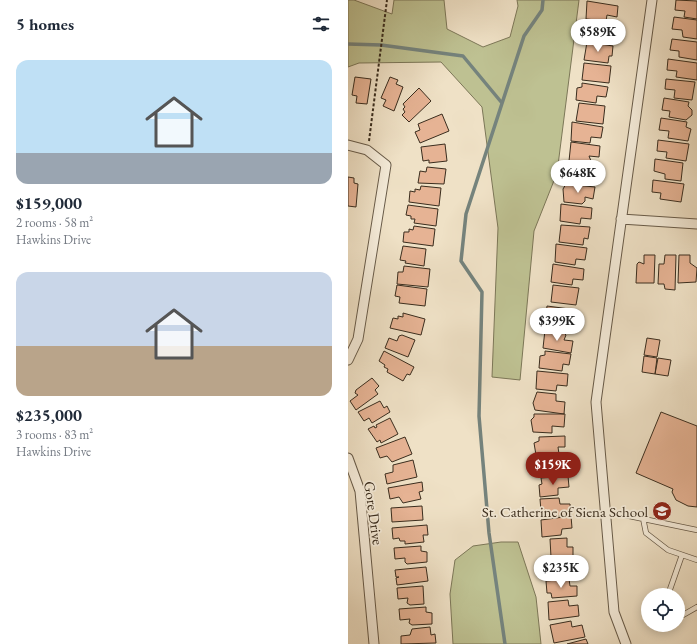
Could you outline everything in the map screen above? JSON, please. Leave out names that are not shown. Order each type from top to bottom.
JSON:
[{"type":"street","points":[[626,644],[614,612],[596,402],[652,0]]},
{"type":"street","points":[[348,145],[368,150],[386,165],[358,339],[348,360]]},
{"type":"street","points":[[621,219],[697,224]]},
{"type":"street","name":"Gore Drive","points":[[348,458],[360,491],[374,644]]},
{"type":"lane","points":[[605,511],[697,530]]},
{"type":"lane","points":[[643,518],[646,533],[668,550],[697,560]]},
{"type":"lane","points":[[670,588],[682,555]]},
{"type":"lane","points":[[685,615],[697,607]]},
{"type":"path","points":[[368,150],[387,0]]},
{"type":"green space","points":[[348,0],[354,0],[392,14],[394,0],[444,0],[447,29],[483,47],[510,37],[518,6],[517,0],[579,0],[557,173],[534,231],[520,380],[492,377],[498,228],[482,107],[441,62],[359,63],[348,67]]},
{"type":"green space","points":[[501,542],[518,542],[536,597],[541,644],[453,644],[450,594],[455,560],[473,546]]},
{"type":"building","points":[[676,0],[697,1],[697,19],[684,17],[685,11],[675,10]]},
{"type":"building","points":[[587,1],[618,6],[617,17],[607,15],[606,21],[586,19]]},
{"type":"building","points":[[674,17],[697,20],[697,39],[683,37],[682,30],[672,29]]},
{"type":"building","points":[[589,22],[615,25],[614,37],[604,36],[602,42],[586,40]]},
{"type":"building","points":[[672,39],[697,42],[697,60],[679,57],[679,51],[670,50]]},
{"type":"building","points":[[587,42],[613,46],[612,56],[609,56],[608,63],[584,60]]},
{"type":"building","points":[[668,59],[697,63],[697,80],[676,77],[677,71],[667,70]]},
{"type":"building","points":[[584,63],[611,66],[609,83],[582,80]]},
{"type":"building","points":[[355,77],[371,79],[367,104],[356,103],[357,96],[352,95]]},
{"type":"building","points":[[390,77],[398,80],[396,84],[403,87],[394,111],[383,106],[386,100],[381,98]]},
{"type":"building","points":[[666,79],[695,82],[692,100],[674,98],[675,90],[665,89]]},
{"type":"building","points":[[582,83],[608,87],[606,97],[597,96],[596,103],[576,100],[577,88],[582,87]]},
{"type":"building","points":[[419,88],[431,101],[409,122],[402,115],[405,112],[403,109],[405,107],[403,104]]},
{"type":"building","points":[[664,98],[689,102],[688,106],[692,110],[692,115],[686,120],[669,117],[670,111],[662,110]]},
{"type":"building","points":[[579,103],[605,106],[603,124],[576,121]]},
{"type":"building","points":[[442,114],[449,131],[420,143],[415,132],[420,130],[418,124]]},
{"type":"building","points":[[661,118],[687,122],[686,127],[691,129],[688,141],[668,138],[669,131],[659,130]]},
{"type":"building","points":[[572,122],[603,127],[601,138],[591,137],[590,143],[571,141]]},
{"type":"building","points":[[658,140],[689,144],[686,161],[666,158],[667,152],[657,151]]},
{"type":"building","points":[[571,142],[600,146],[599,157],[589,156],[591,161],[588,164],[569,161]]},
{"type":"building","points":[[445,144],[447,161],[429,163],[429,160],[423,161],[421,147]]},
{"type":"building","points":[[655,159],[683,163],[681,181],[665,179],[665,174],[654,171]]},
{"type":"building","points":[[569,164],[598,167],[596,178],[591,177],[590,185],[567,182]]},
{"type":"building","points":[[427,167],[446,169],[444,184],[418,183],[420,171],[426,172]]},
{"type":"building","points":[[348,177],[354,178],[354,183],[358,184],[356,207],[348,206]]},
{"type":"building","points":[[653,180],[684,184],[681,202],[660,199],[661,193],[652,192]]},
{"type":"building","points":[[566,184],[595,187],[593,199],[585,197],[585,201],[582,204],[564,202],[563,189]]},
{"type":"building","points":[[421,186],[441,188],[439,206],[409,202],[410,191],[415,192],[415,189],[420,190]]},
{"type":"building","points":[[561,204],[592,208],[591,219],[581,218],[580,224],[560,221]]},
{"type":"building","points":[[408,205],[438,209],[436,226],[414,223],[415,219],[411,219],[411,216],[406,215]]},
{"type":"building","points":[[561,225],[590,227],[588,239],[584,238],[583,245],[559,242]]},
{"type":"building","points":[[414,226],[435,229],[433,246],[403,242],[404,232],[409,232],[409,229],[413,230]]},
{"type":"building","points":[[556,244],[587,248],[585,260],[576,259],[575,265],[555,262]]},
{"type":"building","points":[[403,246],[426,249],[424,266],[405,263],[406,261],[400,260]]},
{"type":"building","points":[[644,255],[655,255],[654,283],[636,283],[637,264],[639,262],[644,264]]},
{"type":"building","points":[[665,255],[676,255],[675,290],[665,289],[664,284],[658,284],[659,264],[664,264]]},
{"type":"building","points":[[679,255],[690,255],[690,263],[697,268],[696,282],[678,283]]},
{"type":"building","points":[[553,264],[584,269],[583,280],[573,279],[572,285],[551,282]]},
{"type":"building","points":[[404,266],[430,269],[428,287],[397,284],[398,272],[403,272]]},
{"type":"building","points":[[397,285],[427,289],[425,306],[399,303],[400,297],[395,296]]},
{"type":"building","points":[[553,285],[579,288],[576,305],[551,302]]},
{"type":"building","points":[[547,306],[577,310],[576,321],[566,319],[566,326],[545,323],[546,321],[540,320],[541,315],[546,316]]},
{"type":"building","points":[[403,313],[425,319],[421,335],[390,328],[393,318],[398,319],[398,316],[403,317]]},
{"type":"building","points":[[545,330],[564,333],[566,335],[564,340],[573,341],[571,353],[543,348]]},
{"type":"building","points":[[402,335],[415,340],[408,357],[385,348],[389,338],[397,341],[399,336]]},
{"type":"building","points":[[647,338],[660,340],[657,357],[644,355]]},
{"type":"building","points":[[384,351],[414,367],[410,375],[407,374],[403,381],[387,372],[388,369],[379,361]]},
{"type":"building","points":[[545,351],[571,354],[569,365],[563,364],[562,371],[539,368],[540,356],[545,355]]},
{"type":"building","points":[[644,356],[657,358],[655,374],[642,372]]},
{"type":"building","points":[[658,358],[671,360],[668,376],[655,374]]},
{"type":"building","points":[[537,371],[568,374],[567,386],[557,385],[556,391],[536,389]]},
{"type":"building","points":[[372,378],[379,386],[375,390],[378,394],[356,410],[350,401],[358,395],[355,393],[356,390]]},
{"type":"building","points":[[537,392],[556,394],[556,401],[565,402],[564,414],[535,410],[533,403]]},
{"type":"building","points":[[380,401],[384,408],[387,406],[390,412],[372,423],[369,418],[364,421],[358,412]]},
{"type":"building","points":[[661,412],[697,426],[697,507],[688,506],[676,500],[672,492],[673,489],[636,473]]},
{"type":"building","points":[[534,414],[565,414],[564,427],[552,426],[552,433],[533,432],[531,420],[534,417]]},
{"type":"building","points":[[390,418],[398,434],[381,443],[380,440],[377,442],[368,429],[374,426],[375,428],[377,427],[376,425]]},
{"type":"building","points":[[565,436],[565,447],[558,447],[559,454],[536,455],[534,443],[539,441],[539,437]]},
{"type":"building","points":[[405,437],[412,454],[392,462],[387,456],[380,458],[376,448]]},
{"type":"building","points":[[561,457],[562,464],[567,464],[568,475],[539,476],[537,459]]},
{"type":"building","points":[[413,460],[417,477],[387,484],[385,474],[393,472],[393,465]]},
{"type":"building","points":[[568,476],[569,487],[558,488],[558,495],[540,497],[539,485],[542,484],[541,478]]},
{"type":"building","points":[[422,482],[423,491],[419,492],[421,499],[403,503],[399,497],[390,499],[388,488]]},
{"type":"building","points":[[559,498],[560,504],[570,504],[571,515],[545,517],[544,511],[541,511],[540,499]]},
{"type":"building","points":[[422,506],[423,520],[392,522],[391,508]]},
{"type":"building","points":[[571,516],[572,528],[562,529],[561,535],[542,537],[541,520]]},
{"type":"building","points":[[427,525],[428,535],[423,535],[424,542],[405,544],[405,541],[400,541],[399,538],[393,539],[392,528]]},
{"type":"building","points":[[567,538],[567,547],[573,547],[573,556],[551,557],[550,539]]},
{"type":"building","points":[[421,546],[421,551],[427,552],[427,562],[407,564],[405,562],[405,558],[395,559],[394,548]]},
{"type":"building","points":[[575,557],[575,569],[569,569],[570,577],[546,578],[545,566],[549,566],[548,560]]},
{"type":"building","points":[[426,567],[428,581],[397,585],[396,578],[399,577],[396,577],[395,570]]},
{"type":"building","points":[[569,579],[570,586],[577,586],[577,596],[552,598],[551,593],[547,593],[546,581]]},
{"type":"building","points":[[423,586],[424,604],[410,605],[407,603],[408,598],[398,599],[397,588]]},
{"type":"building","points":[[568,600],[569,606],[578,605],[579,616],[549,620],[548,602]]},
{"type":"building","points":[[426,607],[426,612],[432,613],[432,624],[412,625],[409,623],[410,619],[400,620],[399,609]]},
{"type":"building","points":[[571,621],[572,627],[582,625],[585,637],[554,643],[550,625]]},
{"type":"building","points":[[430,627],[431,635],[435,634],[436,643],[401,644],[401,636],[410,635],[412,629]]},
{"type":"building","points":[[586,639],[588,644],[567,644]]},
{"type":"waterway","points":[[505,644],[489,533],[479,416],[482,292],[461,261],[466,214],[524,36],[542,10],[543,0]]},
{"type":"waterway","points":[[348,44],[381,45],[463,56],[502,103]]},
{"type":"place","name":"St. Catherine of Siena School","points":[[662,511]]}]
